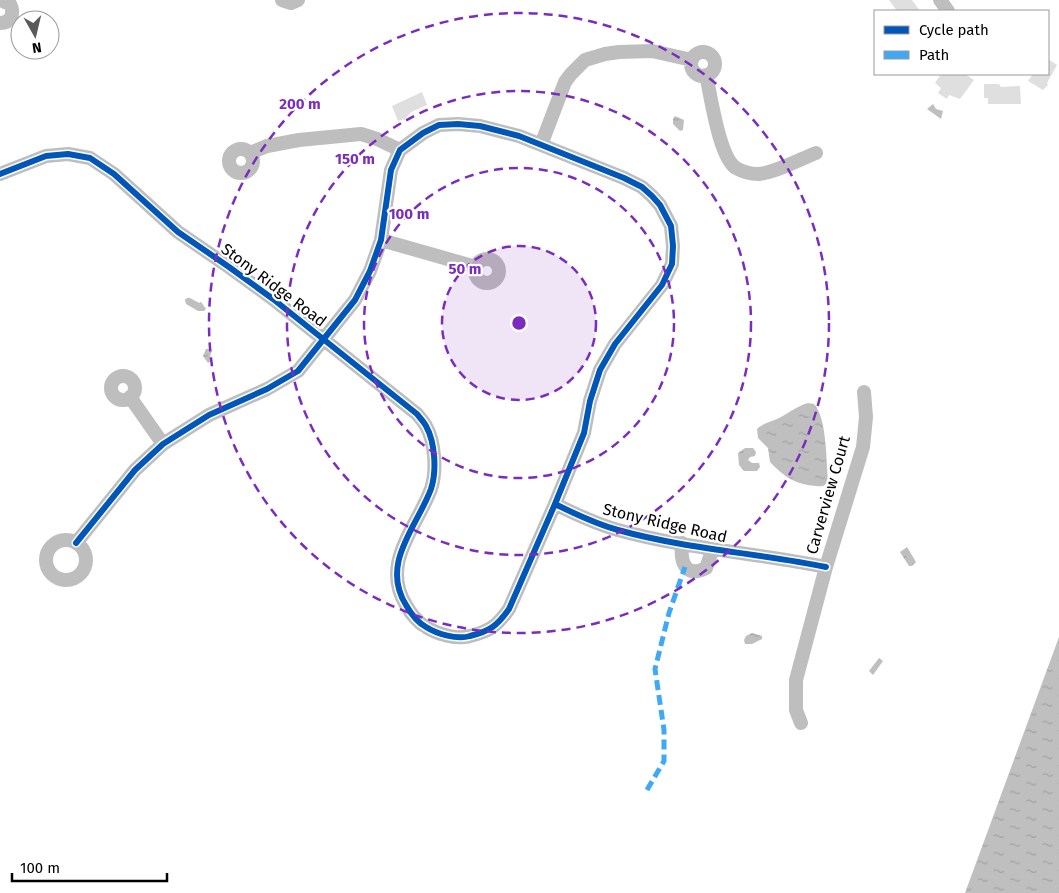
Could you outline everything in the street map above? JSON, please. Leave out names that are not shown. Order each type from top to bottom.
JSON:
[{"type":"street","points":[[0,24],[8,21],[12,15],[10,4],[2,0]]},
{"type":"street","points":[[282,0],[291,3],[298,0]]},
{"type":"street","points":[[541,145],[566,82],[585,60],[619,52],[652,51],[692,60]]},
{"type":"street","points":[[706,52],[714,59],[715,67],[711,73],[700,75],[694,70],[692,60],[695,56],[706,52]]},
{"type":"street","points":[[706,75],[723,149],[736,168],[747,173],[760,174],[816,153]]},
{"type":"street","points":[[76,543],[135,470],[163,444],[209,415],[268,389],[298,371],[355,300],[370,271],[381,240],[390,170],[400,150],[423,133],[439,125],[480,126],[519,136],[642,186],[660,205],[672,226],[672,264],[662,285],[615,344],[600,370],[590,401],[584,433],[554,504]]},
{"type":"street","points":[[250,153],[267,146],[299,140],[361,134],[400,150]]},
{"type":"street","name":"Stony Ridge Road","points":[[0,174],[46,156],[68,154],[90,158],[114,174],[178,232],[230,266],[417,414],[426,425],[434,456],[431,488],[403,547],[399,558],[397,579],[402,600],[417,620],[425,627],[447,635],[466,637],[487,632],[499,623],[509,609],[554,504],[617,530],[711,549],[777,557],[826,566]]},
{"type":"street","points":[[381,240],[476,268]]},
{"type":"street","name":"Carverview Court","points":[[801,723],[796,710],[796,680],[826,566],[863,447],[866,417],[864,392]]},
{"type":"street","points":[[130,397],[163,444]]},
{"type":"street","name":"Stony Ridge Road","points":[[682,543],[682,558],[685,566],[690,571],[699,572],[706,568],[711,549]]},
{"type":"water","points":[[933,104],[936,109],[943,111],[941,119],[927,109]]},
{"type":"water","points":[[675,116],[684,120],[683,130],[680,131],[673,124]]},
{"type":"water","points":[[187,298],[199,303],[201,302],[206,309],[198,311],[186,304],[185,300]]},
{"type":"water","points":[[206,349],[212,351],[210,356],[212,360],[208,363],[203,356]]},
{"type":"water","points":[[808,403],[814,404],[818,410],[824,429],[828,479],[825,485],[822,486],[796,482],[780,472],[770,462],[768,448],[758,438],[757,429],[759,427]]},
{"type":"water","points":[[745,448],[753,448],[756,452],[755,456],[750,457],[748,460],[752,463],[759,463],[760,467],[757,471],[744,471],[739,465],[738,453]]},
{"type":"water","points":[[907,547],[916,562],[912,566],[909,566],[900,552]]},
{"type":"water","points":[[752,633],[762,636],[762,639],[752,644],[745,644],[746,636]]},
{"type":"water","points":[[1059,637],[1059,893],[965,893]]},
{"type":"water","points":[[879,658],[883,661],[873,675],[869,671]]},
{"type":"building","points":[[889,0],[912,0],[919,10],[896,10]]},
{"type":"building","points":[[1049,60],[1057,65],[1047,83],[1048,85],[1043,90],[1028,81],[1032,75],[1049,75]]},
{"type":"building","points":[[940,75],[966,75],[974,80],[960,99],[949,95],[947,99],[938,93],[941,88],[935,83]]},
{"type":"building","points":[[984,84],[999,84],[1001,87],[1020,86],[1021,104],[988,104],[988,98],[984,98]]},
{"type":"building","points":[[422,92],[427,105],[411,112],[405,119],[398,121],[392,106]]},
{"type":"marked path","points":[[647,790],[664,761],[664,730],[655,669],[669,613],[685,567]]},
{"type":"cycle path","points":[[76,543],[135,470],[163,444],[209,415],[267,389],[298,371],[355,300],[370,271],[381,240],[391,170],[400,150],[423,133],[439,125],[480,126],[519,136],[624,178],[642,187],[652,196],[660,205],[671,226],[672,264],[662,285],[615,344],[600,370],[590,401],[584,433],[555,504]]},
{"type":"cycle path","points":[[0,174],[46,156],[68,154],[90,158],[114,174],[178,232],[273,299],[417,414],[426,426],[431,440],[434,474],[431,489],[404,546],[397,574],[399,590],[412,615],[431,630],[447,636],[465,637],[488,630],[501,620],[509,609],[555,504],[602,525],[669,542],[826,567]]}]
